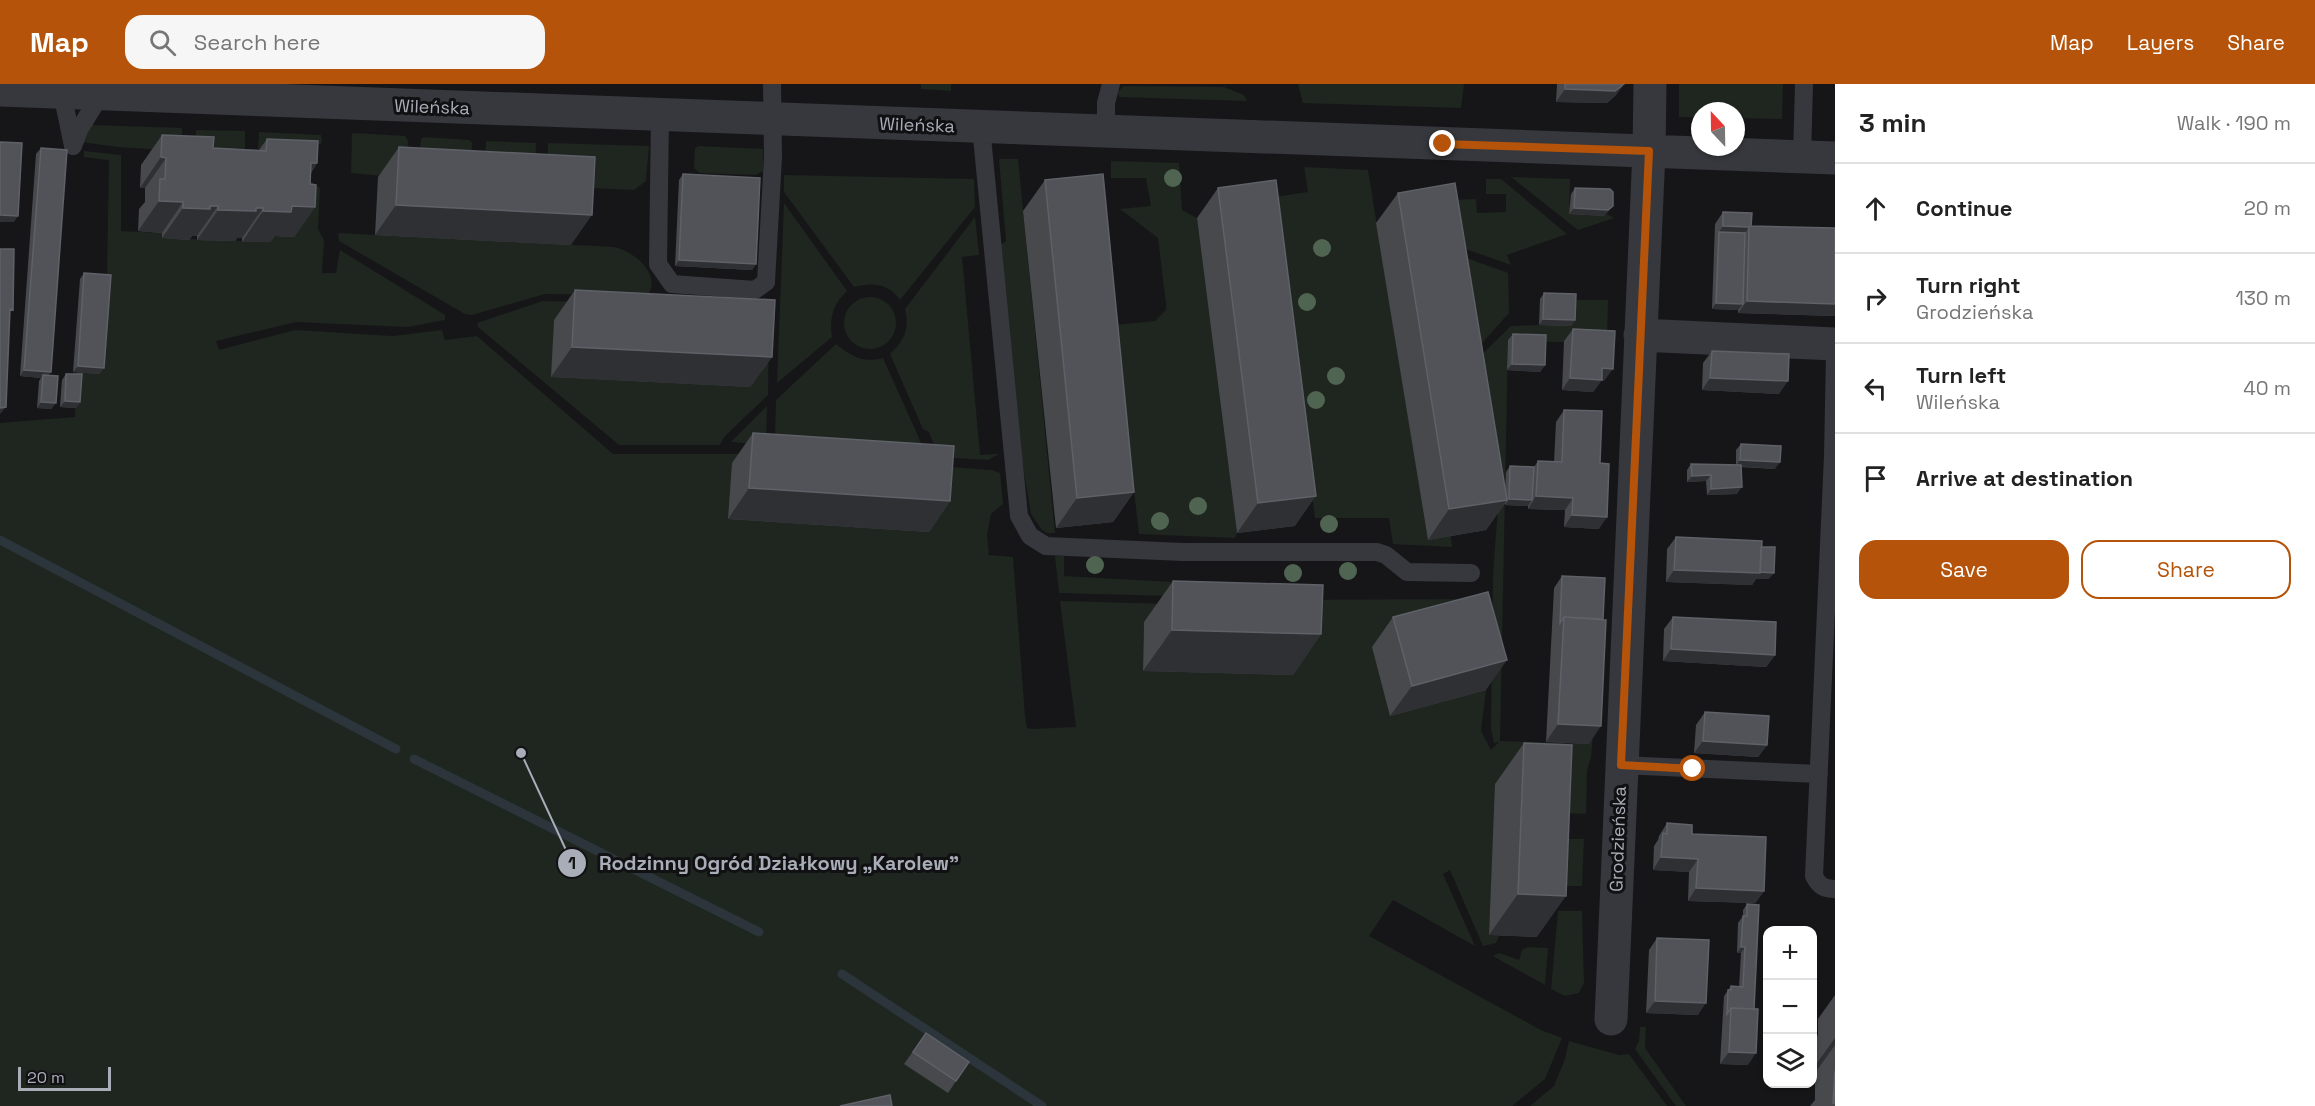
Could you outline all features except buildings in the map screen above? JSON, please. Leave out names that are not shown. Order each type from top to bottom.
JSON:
[{"type":"street","name":"Grodzieńska","points":[[1611,1019],[1650,84]]},
{"type":"street","name":"Wileńska","points":[[0,90],[101,94],[169,90],[377,95],[660,115],[773,120],[1835,158]]},
{"type":"street","points":[[1640,335],[1835,344]]},
{"type":"lane","points":[[660,115],[658,264],[662,272],[672,284],[755,290],[766,282],[772,183],[772,84]]},
{"type":"lane","points":[[1106,132],[1106,103],[1111,84]]},
{"type":"lane","points":[[1802,157],[1804,84]]},
{"type":"lane","points":[[62,93],[73,146],[79,130],[101,94]]},
{"type":"lane","points":[[981,127],[1019,516],[1030,536],[1046,546],[1110,549],[1184,552],[1377,552],[1386,555],[1407,572],[1471,573]]},
{"type":"lane","points":[[1835,354],[1833,456],[1814,876],[1818,884],[1835,890]]},
{"type":"lane","points":[[1621,765],[1819,774]]},
{"type":"shaded area","points":[[921,84],[951,84],[951,91],[921,89]]},
{"type":"shaded area","points":[[1298,84],[1464,84],[1461,108],[1303,103]]},
{"type":"shaded area","points":[[1679,84],[1783,84],[1782,119],[1745,118],[1745,102],[1691,102],[1691,117],[1679,117]]},
{"type":"shaded area","points":[[1123,86],[1224,87],[1244,95],[1247,101],[1119,97],[1118,92]]},
{"type":"shaded area","points":[[92,125],[182,128],[182,151],[81,142]]},
{"type":"shaded area","points":[[196,130],[245,131],[245,151],[195,150]]},
{"type":"shaded area","points":[[259,132],[321,135],[322,143],[293,157],[288,152],[258,149]]},
{"type":"shaded area","points":[[352,133],[405,136],[408,141],[406,178],[351,173]]},
{"type":"shaded area","points":[[424,137],[472,142],[471,182],[418,179],[421,139]]},
{"type":"shaded area","points":[[486,141],[536,143],[535,185],[483,182]]},
{"type":"shaded area","points":[[548,143],[649,146],[646,181],[634,190],[547,186]]},
{"type":"shaded area","points":[[698,146],[763,149],[763,171],[756,175],[700,173],[694,168],[695,149]]},
{"type":"shaded area","points":[[84,151],[121,155],[121,231],[162,233],[162,238],[270,242],[297,172],[320,188],[318,229],[324,240],[322,273],[336,273],[340,250],[445,315],[445,320],[408,327],[296,322],[216,341],[219,350],[295,330],[393,336],[442,330],[445,340],[477,336],[613,454],[760,454],[992,470],[1000,473],[1003,504],[991,514],[987,535],[989,555],[1013,557],[1025,716],[1027,728],[1032,729],[1076,727],[1060,601],[1169,604],[1144,622],[1143,671],[1292,675],[1268,600],[1483,599],[1486,690],[1481,731],[1491,750],[1499,742],[1494,743],[1491,729],[1493,575],[1499,493],[1477,359],[1511,326],[1539,325],[1572,300],[1608,300],[1607,343],[1508,341],[1500,741],[1588,744],[1594,724],[1591,757],[1587,771],[1586,814],[1542,812],[1496,784],[1489,935],[1499,936],[1496,943],[1483,946],[1450,870],[1443,874],[1475,946],[1393,900],[1369,936],[1541,1030],[1562,1038],[1545,1079],[1512,1106],[0,1106],[0,423],[75,417],[76,373],[100,373],[107,281],[109,160],[84,157]]},
{"type":"shaded area","points":[[999,159],[1018,159],[1055,533],[1042,530],[1031,514],[1021,454],[998,247],[1006,241]]},
{"type":"shaded area","points":[[1111,161],[1179,163],[1182,210],[1197,218],[1237,533],[1235,538],[1139,534],[1115,325],[1155,321],[1166,310],[1166,304],[1158,238],[1120,209],[1151,206],[1146,178],[1111,178]]},
{"type":"shaded area","points":[[1304,167],[1368,170],[1428,539],[1451,536],[1452,547],[1393,544],[1389,518],[1315,518],[1274,197],[1308,192]]},
{"type":"shaded area","points":[[784,175],[974,179],[975,207],[900,300],[891,291],[880,286],[854,287],[784,192]]},
{"type":"shaded area","points":[[1511,177],[1570,179],[1569,214],[1604,216],[1607,214],[1614,218],[1578,230]]},
{"type":"shaded area","points":[[1486,179],[1501,179],[1567,234],[1507,255],[1511,265],[1460,247],[1452,200],[1476,199],[1477,213],[1506,212],[1506,194],[1486,194]]},
{"type":"shaded area","points":[[784,203],[847,291],[838,301],[833,312],[832,337],[777,383]]},
{"type":"shaded area","points":[[975,217],[979,255],[962,257],[980,455],[999,454],[988,460],[939,457],[929,432],[923,429],[890,354],[905,334],[907,322],[905,309]]},
{"type":"shaded area","points":[[338,233],[614,247],[629,253],[643,264],[648,270],[651,285],[649,293],[643,295],[545,294],[472,315],[465,314],[339,241]]},
{"type":"shaded area","points":[[1461,256],[1508,273],[1509,313],[1475,351]]},
{"type":"shaded area","points":[[870,297],[880,299],[888,305],[894,313],[896,323],[894,333],[888,341],[880,347],[870,349],[860,347],[852,341],[846,333],[844,323],[846,313],[852,305],[860,299]]},
{"type":"shaded area","points":[[543,301],[583,302],[584,321],[554,320],[552,377],[750,387],[769,315],[768,395],[725,436],[720,445],[619,445],[478,327],[477,323]]},
{"type":"shaded area","points":[[836,344],[858,358],[869,360],[883,358],[927,456],[775,440],[776,400]]},
{"type":"shaded area","points":[[767,406],[766,445],[731,442]]},
{"type":"shaded area","points":[[1055,556],[1064,556],[1064,576],[1172,582],[1171,596],[1059,593]]},
{"type":"shaded area","points":[[1561,839],[1584,839],[1582,886],[1560,886]]},
{"type":"shaded area","points":[[1558,911],[1582,911],[1584,983],[1579,993],[1565,996],[1551,989]]},
{"type":"shaded area","points":[[1528,947],[1548,948],[1545,985],[1493,956],[1499,953],[1519,960],[1522,950]]},
{"type":"shaded area","points":[[1640,1027],[1646,1027],[1645,1048],[1686,1106],[1676,1106],[1635,1049],[1639,1041]]},
{"type":"shaded area","points":[[1569,1041],[1619,1055],[1629,1054],[1667,1106],[1530,1106],[1554,1086],[1565,1059]]},
{"type":"waterway","points":[[0,540],[396,749]]},
{"type":"waterway","points":[[414,759],[759,932]]},
{"type":"waterway","points":[[842,974],[1042,1106]]},
{"type":"place","name":"Rodzinny Ogród Działkowy „Karolew”","points":[[521,753]]},
{"type":"route","points":[[1443,144],[1649,151],[1621,765],[1693,769]]}]
